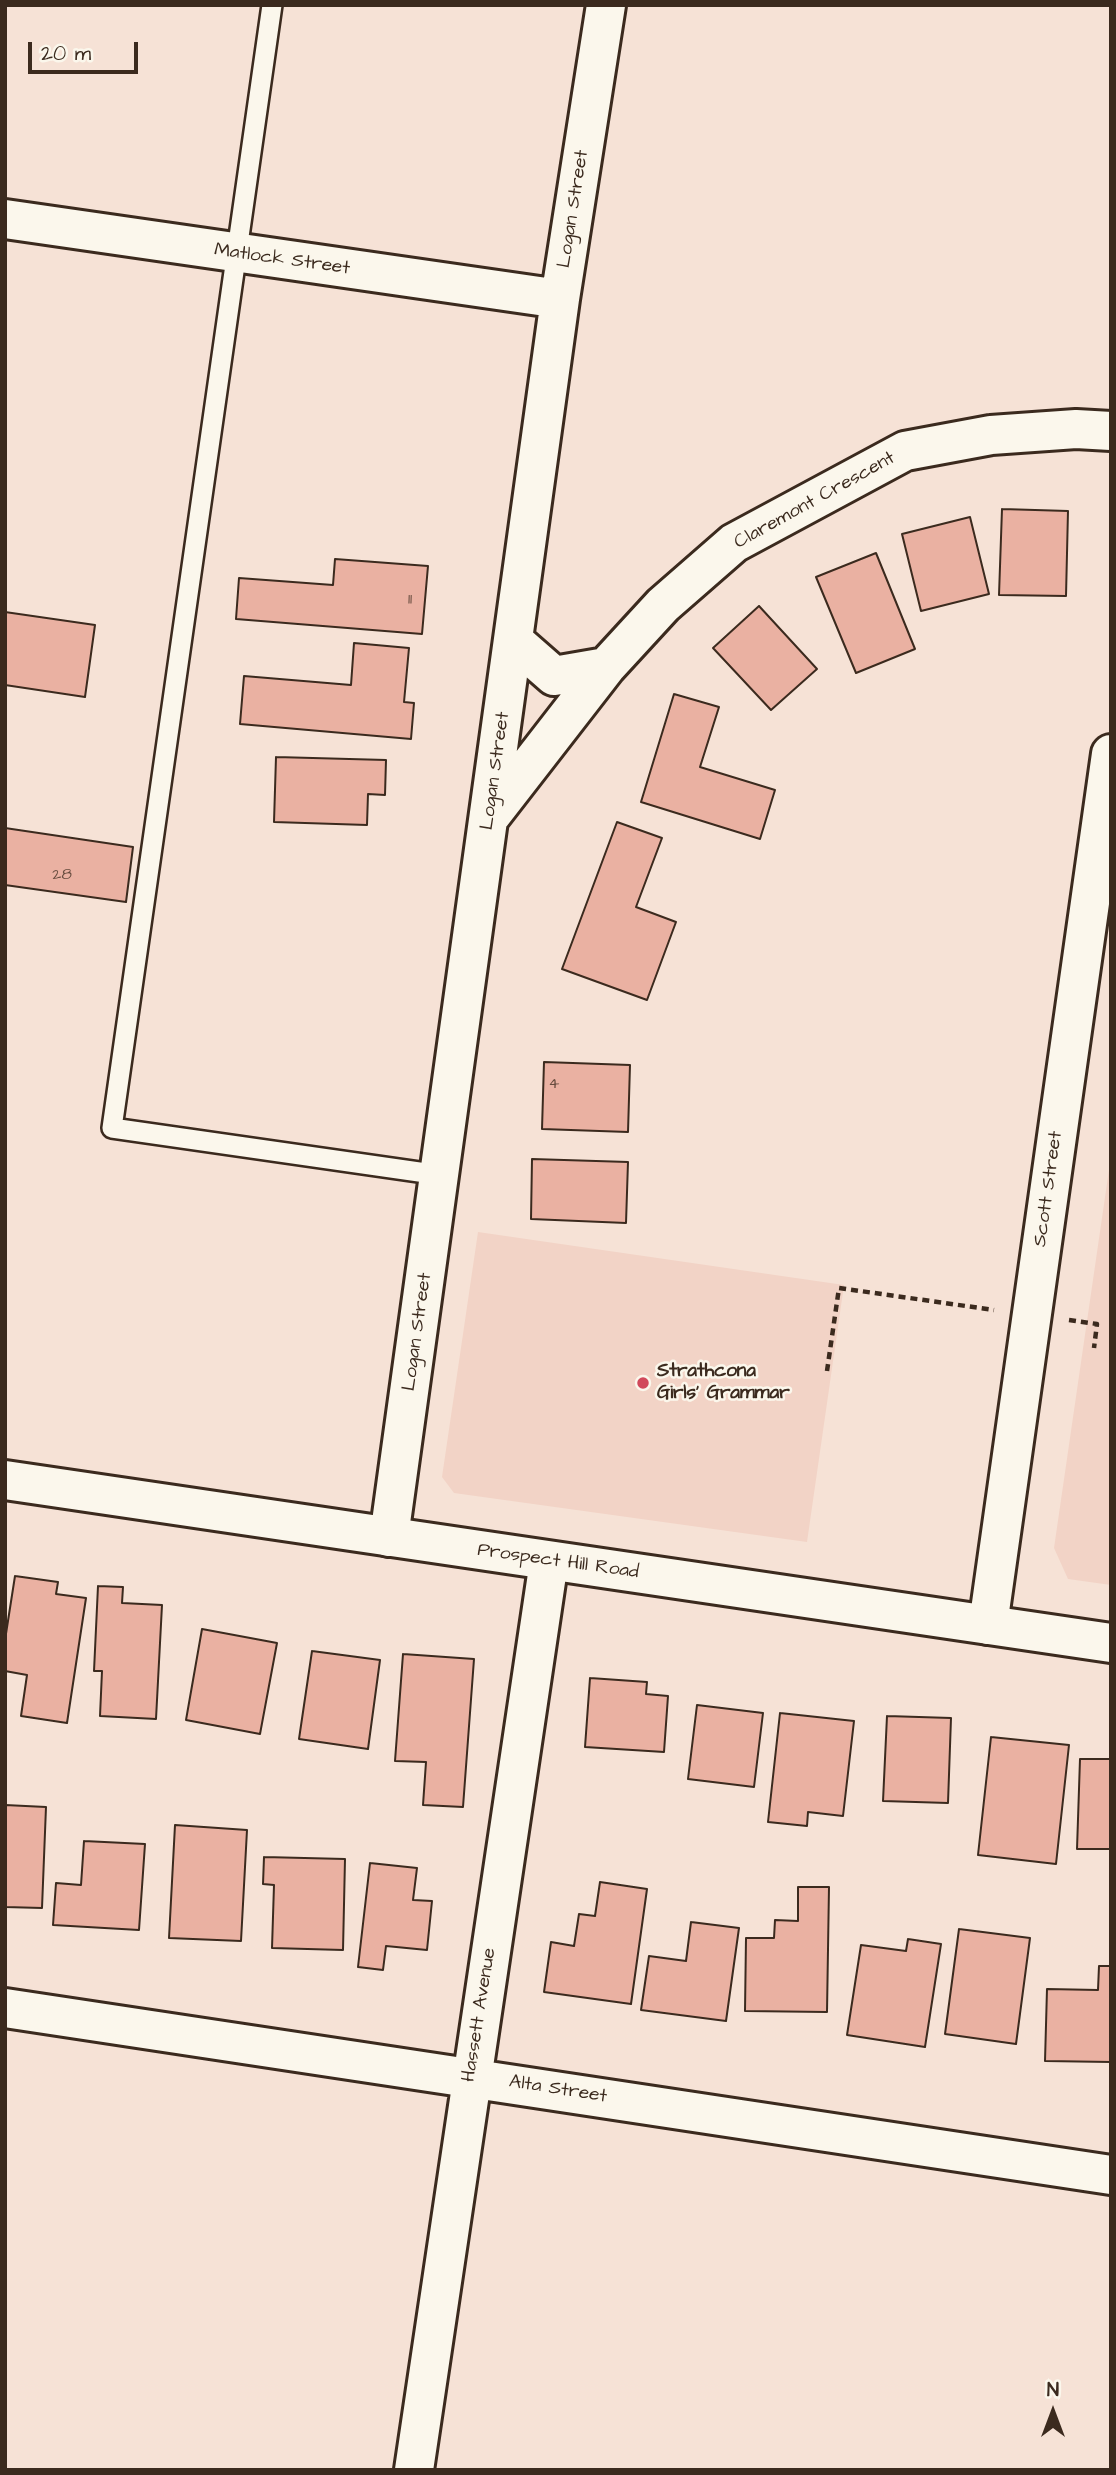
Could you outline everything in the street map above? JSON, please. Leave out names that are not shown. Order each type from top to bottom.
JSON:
[{"type":"street","name":"Logan Street","points":[[389,1537],[491,815],[560,299],[606,5]]},
{"type":"street","name":"Matlock Street","points":[[5,219],[560,299]]},
{"type":"street","name":"Claremont Crescent","points":[[491,815],[606,667],[663,605],[734,543],[905,451],[991,435],[1076,429],[1111,431]]},
{"type":"street","points":[[514,641],[554,676],[606,667]]},
{"type":"street","name":"Scott Street","points":[[988,1625],[1111,754]]},
{"type":"street","name":"Prospect Hill Road","points":[[5,1480],[1111,1643]]},
{"type":"street","name":"Hassett Avenue","points":[[414,2470],[549,1561]]},
{"type":"street","name":"Alta Street","points":[[5,2008],[1111,2175]]},
{"type":"lane","points":[[272,5],[113,1128],[440,1175]]},
{"type":"path","points":[[827,1371],[839,1288],[1097,1324],[1094,1348]]},
{"type":"shaded area","points":[[1111,1156],[1111,1585],[1068,1579],[1054,1548]]},
{"type":"shaded area","name":"Strathcona Girls' Grammar","points":[[478,1232],[844,1285],[807,1542],[454,1493],[442,1477]]},
{"type":"building","points":[[1002,509],[1068,511],[1066,596],[999,595]]},
{"type":"building","points":[[970,517],[989,594],[921,611],[902,534]]},
{"type":"building","points":[[876,553],[915,649],[856,673],[816,577]]},
{"type":"building","points":[[335,559],[428,566],[422,634],[236,619],[239,578],[333,585]]},
{"type":"building","points":[[759,606],[817,669],[771,710],[713,648]]},
{"type":"building","points":[[5,612],[95,625],[85,697],[5,685]]},
{"type":"building","points":[[354,643],[409,648],[404,702],[414,703],[411,739],[240,724],[244,676],[351,685]]},
{"type":"building","points":[[674,694],[719,707],[700,767],[775,790],[760,839],[641,802]]},
{"type":"building","points":[[276,757],[386,760],[385,795],[368,794],[367,825],[274,822]]},
{"type":"building","points":[[617,822],[662,838],[636,907],[676,922],[647,1000],[562,969]]},
{"type":"building","points":[[5,828],[133,847],[126,902],[5,885]]},
{"type":"building","points":[[544,1062],[630,1065],[628,1132],[542,1129]]},
{"type":"building","points":[[532,1159],[628,1162],[626,1223],[531,1219]]},
{"type":"building","points":[[15,1576],[58,1582],[56,1594],[86,1598],[67,1723],[21,1716],[27,1675],[5,1671],[5,1640]]},
{"type":"building","points":[[98,1586],[123,1587],[122,1603],[162,1605],[156,1719],[100,1716],[102,1671],[94,1671]]},
{"type":"building","points":[[202,1629],[277,1643],[260,1734],[186,1720]]},
{"type":"building","points":[[312,1651],[380,1660],[368,1749],[299,1739]]},
{"type":"building","points":[[403,1654],[474,1659],[463,1807],[423,1805],[426,1762],[395,1761]]},
{"type":"building","points":[[590,1678],[647,1682],[646,1694],[668,1696],[664,1752],[585,1747]]},
{"type":"building","points":[[697,1705],[763,1713],[754,1787],[688,1779]]},
{"type":"building","points":[[780,1713],[854,1721],[843,1816],[808,1812],[807,1826],[768,1822]]},
{"type":"building","points":[[887,1716],[951,1718],[948,1803],[883,1801]]},
{"type":"building","points":[[991,1737],[1069,1745],[1056,1864],[978,1855]]},
{"type":"building","points":[[1080,1759],[1111,1759],[1111,1849],[1077,1849]]},
{"type":"building","points":[[5,1805],[46,1807],[42,1908],[5,1907]]},
{"type":"building","points":[[175,1825],[247,1830],[241,1941],[169,1938]]},
{"type":"building","points":[[84,1841],[145,1844],[139,1930],[53,1925],[56,1883],[81,1885]]},
{"type":"building","points":[[264,1857],[345,1859],[343,1950],[272,1948],[274,1885],[263,1884]]},
{"type":"building","points":[[370,1863],[417,1868],[413,1900],[432,1901],[427,1950],[386,1946],[383,1970],[358,1967]]},
{"type":"building","points":[[600,1882],[647,1889],[631,2004],[544,1992],[551,1942],[574,1946],[579,1914],[595,1916]]},
{"type":"building","points":[[798,1887],[829,1887],[827,2012],[745,2011],[746,1938],[774,1938],[775,1920],[798,1921]]},
{"type":"building","points":[[691,1922],[739,1928],[726,2021],[641,2010],[649,1956],[686,1961]]},
{"type":"building","points":[[959,1929],[1030,1938],[1016,2044],[945,2034]]},
{"type":"building","points":[[908,1939],[941,1944],[925,2047],[847,2035],[861,1945],[906,1951]]},
{"type":"building","points":[[1099,1966],[1111,1966],[1111,2062],[1045,2061],[1047,1989],[1098,1990]]},
{"type":"place","name":"Strathcona Girls' Grammar","points":[[643,1383]]}]
